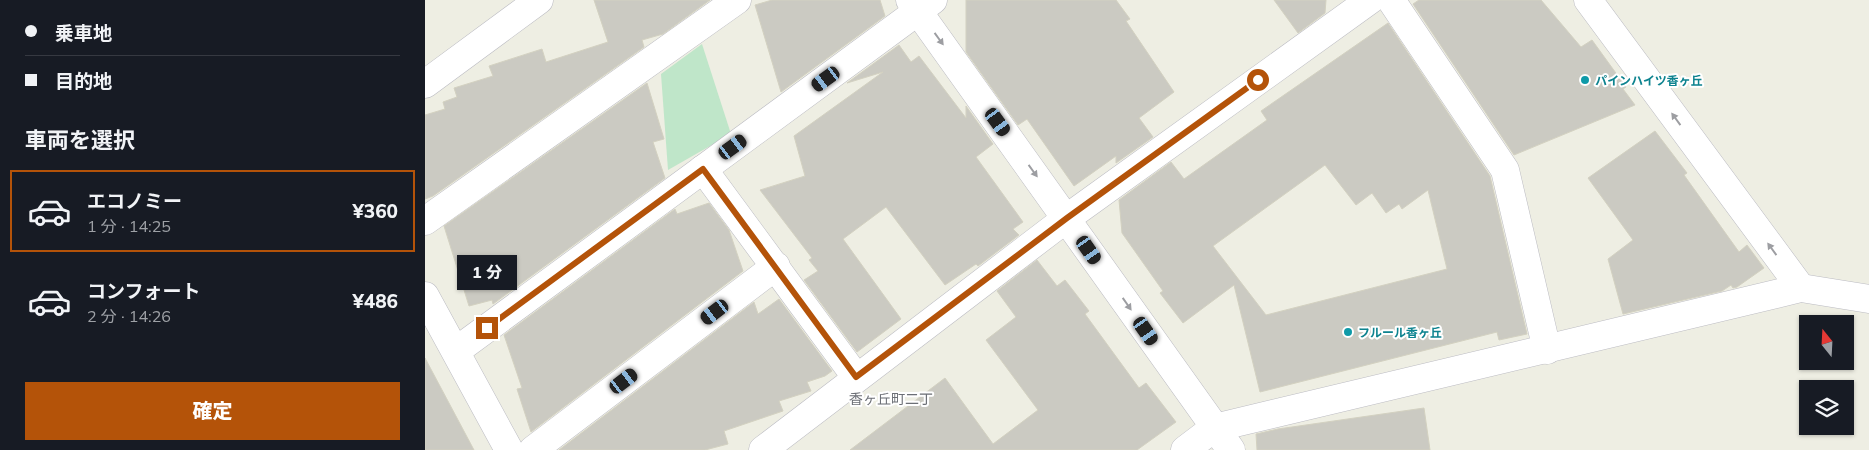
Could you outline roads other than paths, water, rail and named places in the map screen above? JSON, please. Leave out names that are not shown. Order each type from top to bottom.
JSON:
[{"type":"street","points":[[425,84],[539,0]]},
{"type":"street","points":[[425,220],[737,0]]},
{"type":"street","points":[[1391,0],[1505,170],[1547,350]]},
{"type":"street","points":[[1588,0],[1801,288]]},
{"type":"street","points":[[456,351],[703,169],[920,4],[1067,218],[1231,450]]},
{"type":"street","points":[[763,450],[856,377],[1067,218],[1356,4]]},
{"type":"street","points":[[703,169],[856,377]]},
{"type":"street","points":[[533,450],[776,266]]},
{"type":"street","points":[[1185,450],[1214,428],[1801,288],[1869,299]]},
{"type":"street","points":[[425,296],[509,450]]},
{"type":"place","name":"パインハイツ香ヶ丘","points":[[1585,80]]},
{"type":"place","name":"フルール香ヶ丘","points":[[1348,332]]},
{"type":"district","name":"香ヶ丘町二丁","points":[[891,399]]}]
